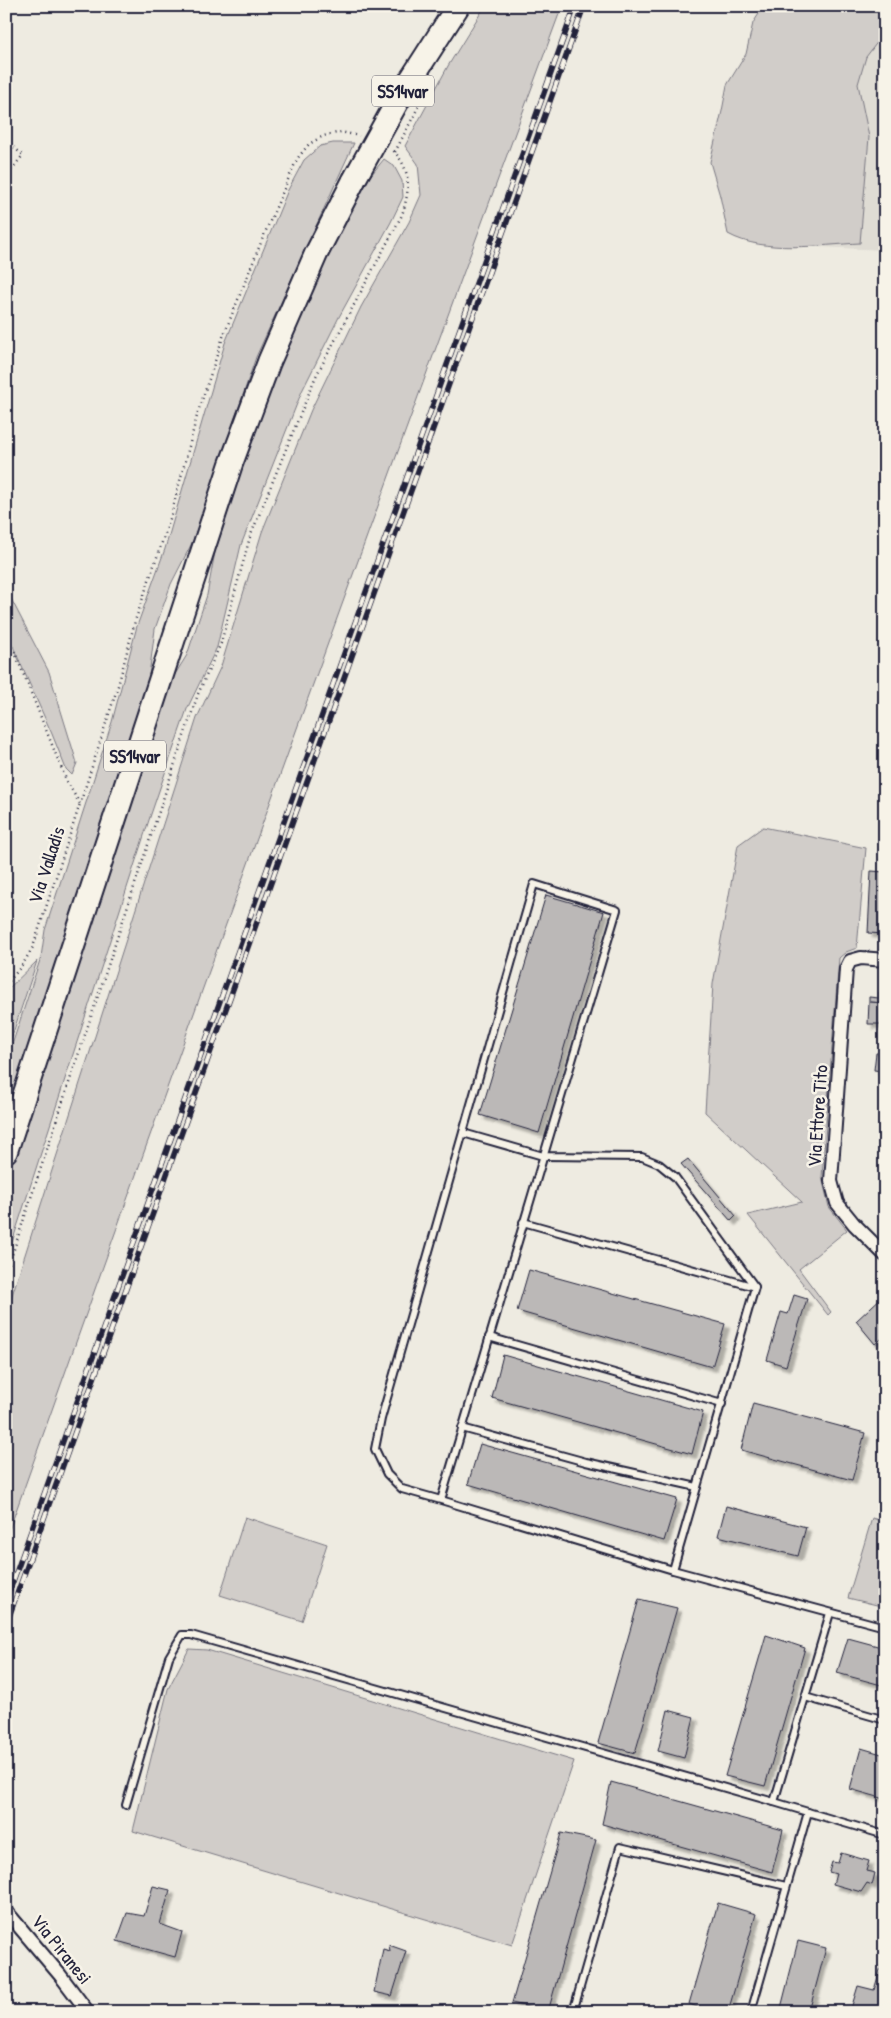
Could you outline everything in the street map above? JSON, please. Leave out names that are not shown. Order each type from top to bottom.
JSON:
[{"type":"highway","name":"SS14var","points":[[6,1152],[230,464],[269,362],[316,254],[354,180],[400,95],[458,6]]},
{"type":"street","name":"Via Ettore Tito","points":[[885,960],[861,958],[850,961],[846,969],[831,1182],[837,1202],[854,1224],[885,1255]]},
{"type":"street","name":"Via Piranesi","points":[[6,1911],[60,1975],[88,2012]]},
{"type":"lane","points":[[441,1500],[617,910],[534,884],[381,1419],[375,1450],[387,1474],[402,1489],[673,1570],[885,1627]]},
{"type":"lane","points":[[463,1133],[543,1156],[642,1157],[659,1164],[675,1177],[755,1287]]},
{"type":"lane","points":[[523,1222],[755,1287]]},
{"type":"lane","points":[[673,1570],[755,1287]]},
{"type":"lane","points":[[490,1337],[722,1404]]},
{"type":"lane","points":[[462,1428],[586,1462],[698,1487]]},
{"type":"lane","points":[[774,1802],[830,1613]]},
{"type":"lane","points":[[126,1805],[169,1657],[182,1635],[191,1635],[774,1802],[885,1836]]},
{"type":"lane","points":[[804,1697],[885,1720]]},
{"type":"lane","points":[[751,2012],[808,1812]]},
{"type":"lane","points":[[573,2012],[620,1847],[786,1886]]},
{"type":"path","points":[[6,141],[23,156],[6,177]]},
{"type":"path","name":"Via Valladis","points":[[6,985],[23,964],[32,947],[80,804]]},
{"type":"shaded area","points":[[485,6],[562,6],[281,771],[6,1539],[6,1314],[197,718],[221,666],[262,532],[311,410],[361,307],[409,222],[421,195],[418,164],[405,146],[448,66]]},
{"type":"shaded area","points":[[764,6],[885,6],[885,32],[866,57],[858,84],[869,137],[860,243],[792,247],[775,246],[742,240],[728,234],[710,162],[727,85],[746,54],[753,23]]},
{"type":"shaded area","points":[[802,6],[885,6],[885,250],[753,244]]},
{"type":"shaded area","points":[[333,143],[354,143],[256,357],[193,541],[171,584],[155,629],[148,683],[6,1115],[6,1063],[41,957],[45,930],[112,722],[137,626],[165,549],[225,343],[288,190],[304,160],[320,146]]},
{"type":"shaded area","points":[[384,159],[394,166],[402,181],[403,197],[302,391],[241,545],[217,647],[187,709],[149,820],[6,1261],[6,1181],[169,684],[187,655],[207,595],[215,552],[279,354],[317,274],[363,185]]},
{"type":"shaded area","points":[[6,589],[49,672],[77,763],[72,775],[66,769],[6,631]]},
{"type":"shaded area","points":[[763,827],[866,848],[857,948],[846,952],[839,958],[822,1177],[829,1207],[847,1230],[799,1269],[831,1312],[828,1315],[748,1215],[802,1202],[705,1112],[713,984],[738,845]]},
{"type":"shaded area","points":[[37,961],[6,1054],[6,991]]},
{"type":"shaded area","points":[[245,1517],[327,1544],[302,1621],[220,1595]]},
{"type":"shaded area","points":[[872,1518],[885,1522],[885,1607],[848,1598]]},
{"type":"shaded area","points":[[189,1649],[207,1650],[574,1761],[512,1945],[133,1831],[168,1689]]},
{"type":"building","points":[[871,871],[885,872],[885,934],[868,933]]},
{"type":"building","points":[[546,895],[604,912],[539,1133],[480,1115]]},
{"type":"building","points":[[879,992],[885,993],[885,1003],[869,1002],[869,997],[879,998]]},
{"type":"building","points":[[869,1002],[885,1003],[885,1024],[868,1024]]},
{"type":"building","points":[[883,1042],[885,1042],[885,1082],[881,1081],[882,1071],[874,1070],[876,1053],[882,1053]]},
{"type":"building","points":[[688,1159],[736,1216],[731,1221],[681,1164]]},
{"type":"building","points":[[881,1201],[885,1201],[885,1221],[881,1220]]},
{"type":"building","points":[[529,1270],[725,1324],[712,1367],[517,1311]]},
{"type":"building","points":[[885,1294],[885,1336],[875,1344],[856,1321]]},
{"type":"building","points":[[794,1295],[807,1299],[786,1366],[767,1360],[781,1312],[788,1314]]},
{"type":"building","points":[[503,1355],[703,1412],[692,1454],[492,1398]]},
{"type":"building","points":[[753,1403],[865,1433],[852,1480],[741,1450]]},
{"type":"building","points":[[480,1444],[677,1499],[664,1541],[468,1484]]},
{"type":"building","points":[[726,1506],[806,1527],[798,1556],[718,1536]]},
{"type":"building","points":[[639,1599],[677,1608],[635,1753],[598,1743]]},
{"type":"building","points":[[766,1635],[805,1648],[765,1786],[725,1776]]},
{"type":"building","points":[[848,1638],[885,1648],[885,1686],[837,1673]]},
{"type":"building","points":[[668,1710],[694,1717],[684,1758],[658,1751]]},
{"type":"building","points":[[861,1748],[885,1755],[885,1799],[850,1789]]},
{"type":"building","points":[[611,1782],[783,1830],[772,1872],[602,1824]]},
{"type":"building","points":[[561,1833],[596,1840],[548,2012],[512,2003]]},
{"type":"building","points":[[841,1853],[869,1861],[866,1871],[875,1873],[872,1885],[867,1883],[861,1892],[833,1884],[836,1874],[829,1872],[832,1862],[838,1863]]},
{"type":"building","points":[[153,1886],[170,1890],[160,1924],[182,1932],[175,1957],[117,1941],[127,1913],[144,1916]]},
{"type":"building","points":[[718,1903],[756,1914],[728,2012],[712,2012],[689,2004]]},
{"type":"building","points":[[798,1941],[826,1948],[809,2012],[780,2012]]},
{"type":"building","points":[[389,1945],[406,1951],[392,1996],[374,1992],[383,1949],[390,1951]]},
{"type":"building","points":[[885,1953],[885,2012],[850,2012],[858,1986],[874,1990]]},
{"type":"railway","points":[[6,1601],[575,6]]},
{"type":"railway","points":[[6,1625],[584,6]]}]
